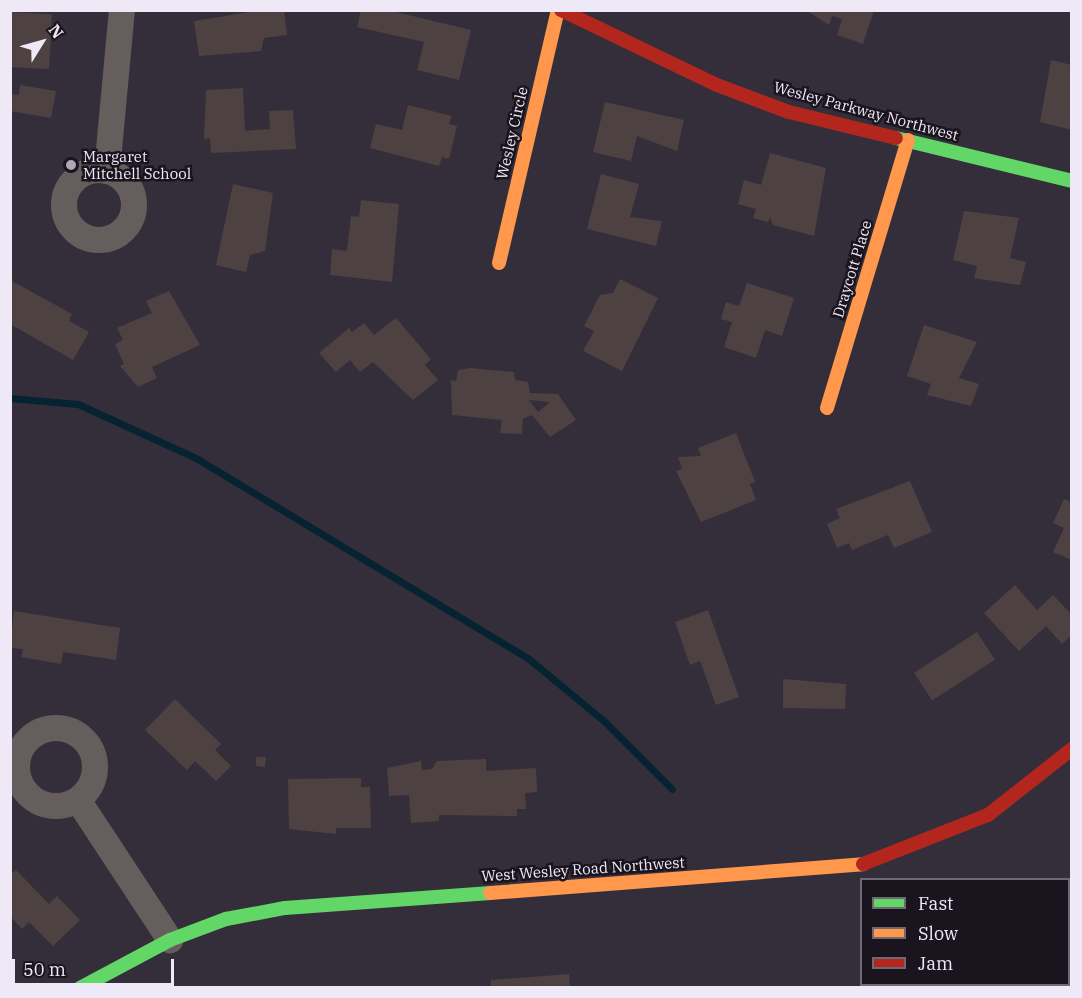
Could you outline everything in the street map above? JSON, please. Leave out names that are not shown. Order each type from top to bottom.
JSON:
[{"type":"street","points":[[107,171],[122,10]]},
{"type":"street","name":"Wesley Parkway Northwest","points":[[559,10],[717,85],[789,112],[1071,181]]},
{"type":"street","name":"Wesley Circle","points":[[499,263],[559,10]]},
{"type":"street","name":"Draycott Place","points":[[827,408],[908,140]]},
{"type":"street","name":"West Wesley Road Northwest","points":[[80,987],[170,940],[226,919],[285,908],[873,862],[924,847],[977,821],[1071,749]]},
{"type":"street","points":[[78,800],[170,940]]},
{"type":"building","points":[[262,10],[284,10],[287,35],[264,38],[261,51],[199,56],[194,21]]},
{"type":"building","points":[[361,10],[388,10],[471,30],[459,80],[417,70],[424,42],[357,27]]},
{"type":"building","points":[[806,10],[874,10],[863,44],[837,35],[842,19],[832,16],[829,25]]},
{"type":"building","points":[[10,12],[52,14],[49,69],[10,67]]},
{"type":"building","points":[[1051,60],[1072,65],[1072,130],[1040,122]]},
{"type":"building","points":[[20,85],[56,91],[51,118],[10,111],[10,94],[19,95]]},
{"type":"building","points":[[243,88],[245,131],[270,129],[269,111],[293,110],[296,149],[211,153],[210,138],[204,139],[206,90]]},
{"type":"building","points":[[605,102],[684,120],[677,151],[637,136],[631,161],[593,152]]},
{"type":"building","points":[[408,105],[452,116],[449,124],[457,126],[449,159],[442,157],[439,166],[370,148],[376,124],[402,130]]},
{"type":"building","points":[[770,153],[826,168],[814,236],[773,225],[770,217],[768,222],[753,218],[756,209],[738,204],[744,180],[761,185]]},
{"type":"building","points":[[601,174],[639,184],[630,217],[662,221],[656,246],[587,229]]},
{"type":"building","points":[[233,184],[273,193],[265,251],[250,255],[246,272],[216,265]]},
{"type":"building","points":[[361,200],[399,204],[392,282],[330,275],[332,249],[347,251],[351,216],[359,217]]},
{"type":"building","points":[[964,211],[1019,218],[1010,258],[1026,262],[1020,285],[974,278],[977,266],[953,260]]},
{"type":"building","points":[[620,279],[658,298],[622,371],[583,351],[594,331],[584,326],[600,295],[613,293]]},
{"type":"building","points":[[10,280],[72,314],[69,321],[89,332],[73,360],[10,324]]},
{"type":"building","points":[[747,283],[794,298],[782,336],[765,330],[756,358],[724,347],[732,322],[721,319],[726,302],[739,306]]},
{"type":"building","points":[[169,291],[200,345],[152,367],[157,378],[138,387],[120,366],[124,364],[115,344],[123,340],[117,328],[152,313],[146,301]]},
{"type":"building","points":[[396,318],[431,359],[425,365],[438,380],[413,400],[373,362],[360,372],[350,360],[336,372],[319,353],[349,328],[352,332],[364,323],[374,335]]},
{"type":"building","points":[[924,325],[977,342],[959,378],[979,384],[971,406],[927,395],[931,384],[907,376]]},
{"type":"building","points":[[470,368],[514,372],[515,380],[528,382],[530,393],[558,394],[576,420],[550,437],[532,415],[523,419],[522,434],[500,433],[502,420],[452,415],[451,380],[456,381],[458,370]],"holes":[[[529,400],[550,402],[538,412]]]},
{"type":"building","points":[[736,433],[755,482],[750,484],[756,500],[701,522],[676,471],[682,469],[678,457],[701,456],[698,448]]},
{"type":"building","points":[[910,481],[932,532],[894,548],[888,535],[852,550],[849,543],[837,548],[827,524],[840,518],[836,509]]},
{"type":"building","points":[[1064,499],[1072,502],[1072,560],[1053,552],[1064,528],[1053,523]]},
{"type":"building","points":[[1015,585],[1037,610],[1053,595],[1072,615],[1072,635],[1062,644],[1046,626],[1019,651],[984,613]]},
{"type":"building","points":[[708,610],[739,697],[716,705],[700,661],[690,665],[675,622]]},
{"type":"building","points":[[14,611],[120,628],[116,660],[63,652],[61,664],[21,657],[23,649],[10,648]]},
{"type":"building","points":[[977,632],[995,660],[932,701],[914,673]]},
{"type":"building","points":[[783,679],[846,684],[845,709],[783,708]]},
{"type":"building","points":[[175,699],[221,744],[215,750],[231,766],[216,781],[195,761],[187,770],[145,730]]},
{"type":"building","points":[[256,757],[266,757],[265,767],[256,766]]},
{"type":"building","points":[[486,759],[486,771],[536,768],[537,792],[525,793],[526,809],[517,809],[517,816],[439,815],[439,821],[411,823],[409,795],[389,796],[387,768],[421,761],[422,770],[432,769],[437,761]]},
{"type":"building","points":[[361,778],[361,787],[370,787],[371,828],[336,828],[336,834],[289,829],[288,779]]},
{"type":"building","points":[[16,870],[49,904],[57,896],[80,920],[53,946],[29,922],[22,929],[10,916],[10,875]]},
{"type":"building","points":[[569,974],[570,988],[491,988],[491,980]]},
{"type":"waterway","points":[[10,398],[78,404],[196,458],[529,659],[604,721],[672,789]]},
{"type":"traffic: fast","points":[[896,138],[1072,181]]},
{"type":"traffic: fast","points":[[80,988],[170,940],[226,919],[285,908],[490,893]]},
{"type":"traffic: slow","points":[[499,263],[558,10]]},
{"type":"traffic: slow","points":[[827,408],[908,140]]},
{"type":"traffic: slow","points":[[490,893],[863,864]]},
{"type":"traffic: jam","points":[[561,10],[717,85],[789,112],[896,138]]},
{"type":"traffic: jam","points":[[863,864],[988,815],[1072,749]]},
{"type":"place","name":"Margaret Mitchell School","points":[[71,165]]}]
